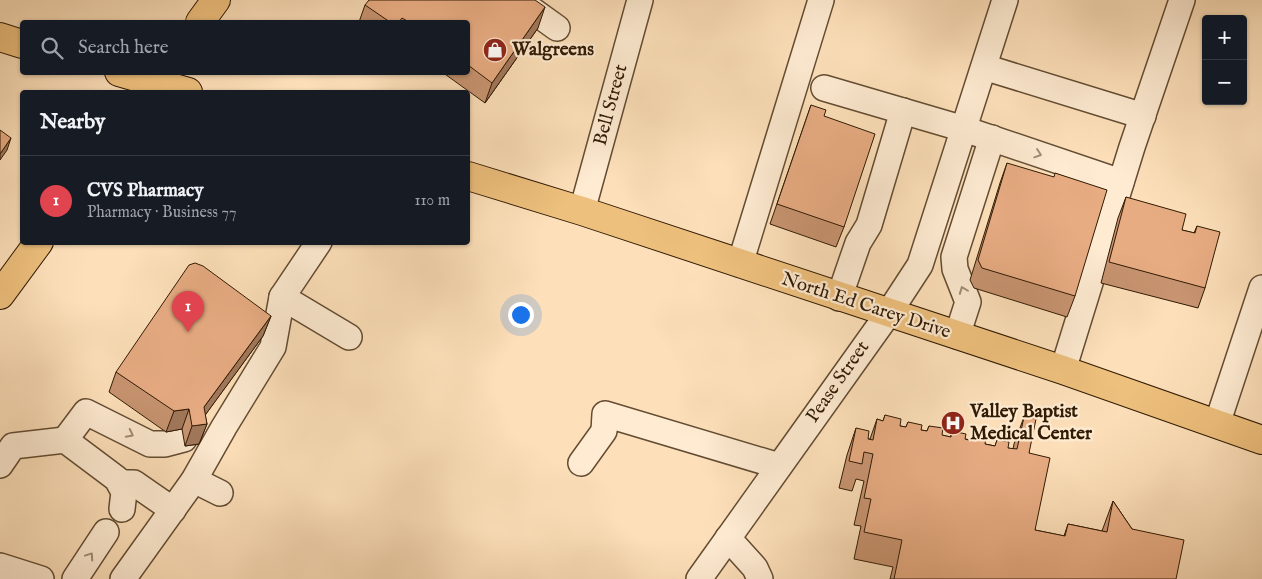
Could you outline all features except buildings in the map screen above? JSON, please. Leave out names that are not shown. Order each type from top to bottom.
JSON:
[{"type":"main road","points":[[201,20],[216,0]]},
{"type":"main road","points":[[0,37],[20,43]]},
{"type":"main road","points":[[129,75],[181,90]]},
{"type":"main road","name":"North Ed Carey Drive","points":[[470,177],[582,211],[839,298],[1063,370],[1262,440]]},
{"type":"main road","points":[[0,295],[8,270],[36,245]]},
{"type":"street","points":[[518,0],[557,28]]},
{"type":"street","name":"Bell Street","points":[[582,211],[640,0]]},
{"type":"street","points":[[740,264],[821,0]]},
{"type":"street","name":"Pease Street","points":[[699,579],[888,314],[920,265],[1005,0]]},
{"type":"street","points":[[1063,370],[1121,182],[1182,0]]},
{"type":"street","points":[[984,66],[1143,116]]},
{"type":"street","points":[[824,88],[964,129],[1121,182]]},
{"type":"street","points":[[839,298],[858,243],[869,225],[903,111]]},
{"type":"street","points":[[957,336],[968,302],[955,269],[954,257],[992,138]]},
{"type":"street","points":[[123,579],[194,480],[224,427],[274,347],[282,297],[317,245]]},
{"type":"street","points":[[1217,424],[1262,288]]},
{"type":"street","points":[[282,297],[350,337]]},
{"type":"street","points":[[65,440],[86,412],[150,444],[166,444],[224,427]]},
{"type":"street","points":[[581,463],[604,431],[605,414],[779,466]]},
{"type":"street","points":[[0,465],[13,446],[65,440],[117,479],[124,492],[122,509]]},
{"type":"street","points":[[194,480],[220,493]]},
{"type":"street","points":[[120,483],[134,483],[173,510]]},
{"type":"street","points":[[75,579],[106,532]]},
{"type":"street","points":[[728,538],[755,568],[760,579]]},
{"type":"street","points":[[0,566],[41,579]]},
{"type":"place","name":"Walgreens","points":[[495,50]]},
{"type":"place","name":"CVS Pharmacy","points":[[188,332]]},
{"type":"place","name":"Valley Baptist Medical Center","points":[[953,423]]}]
